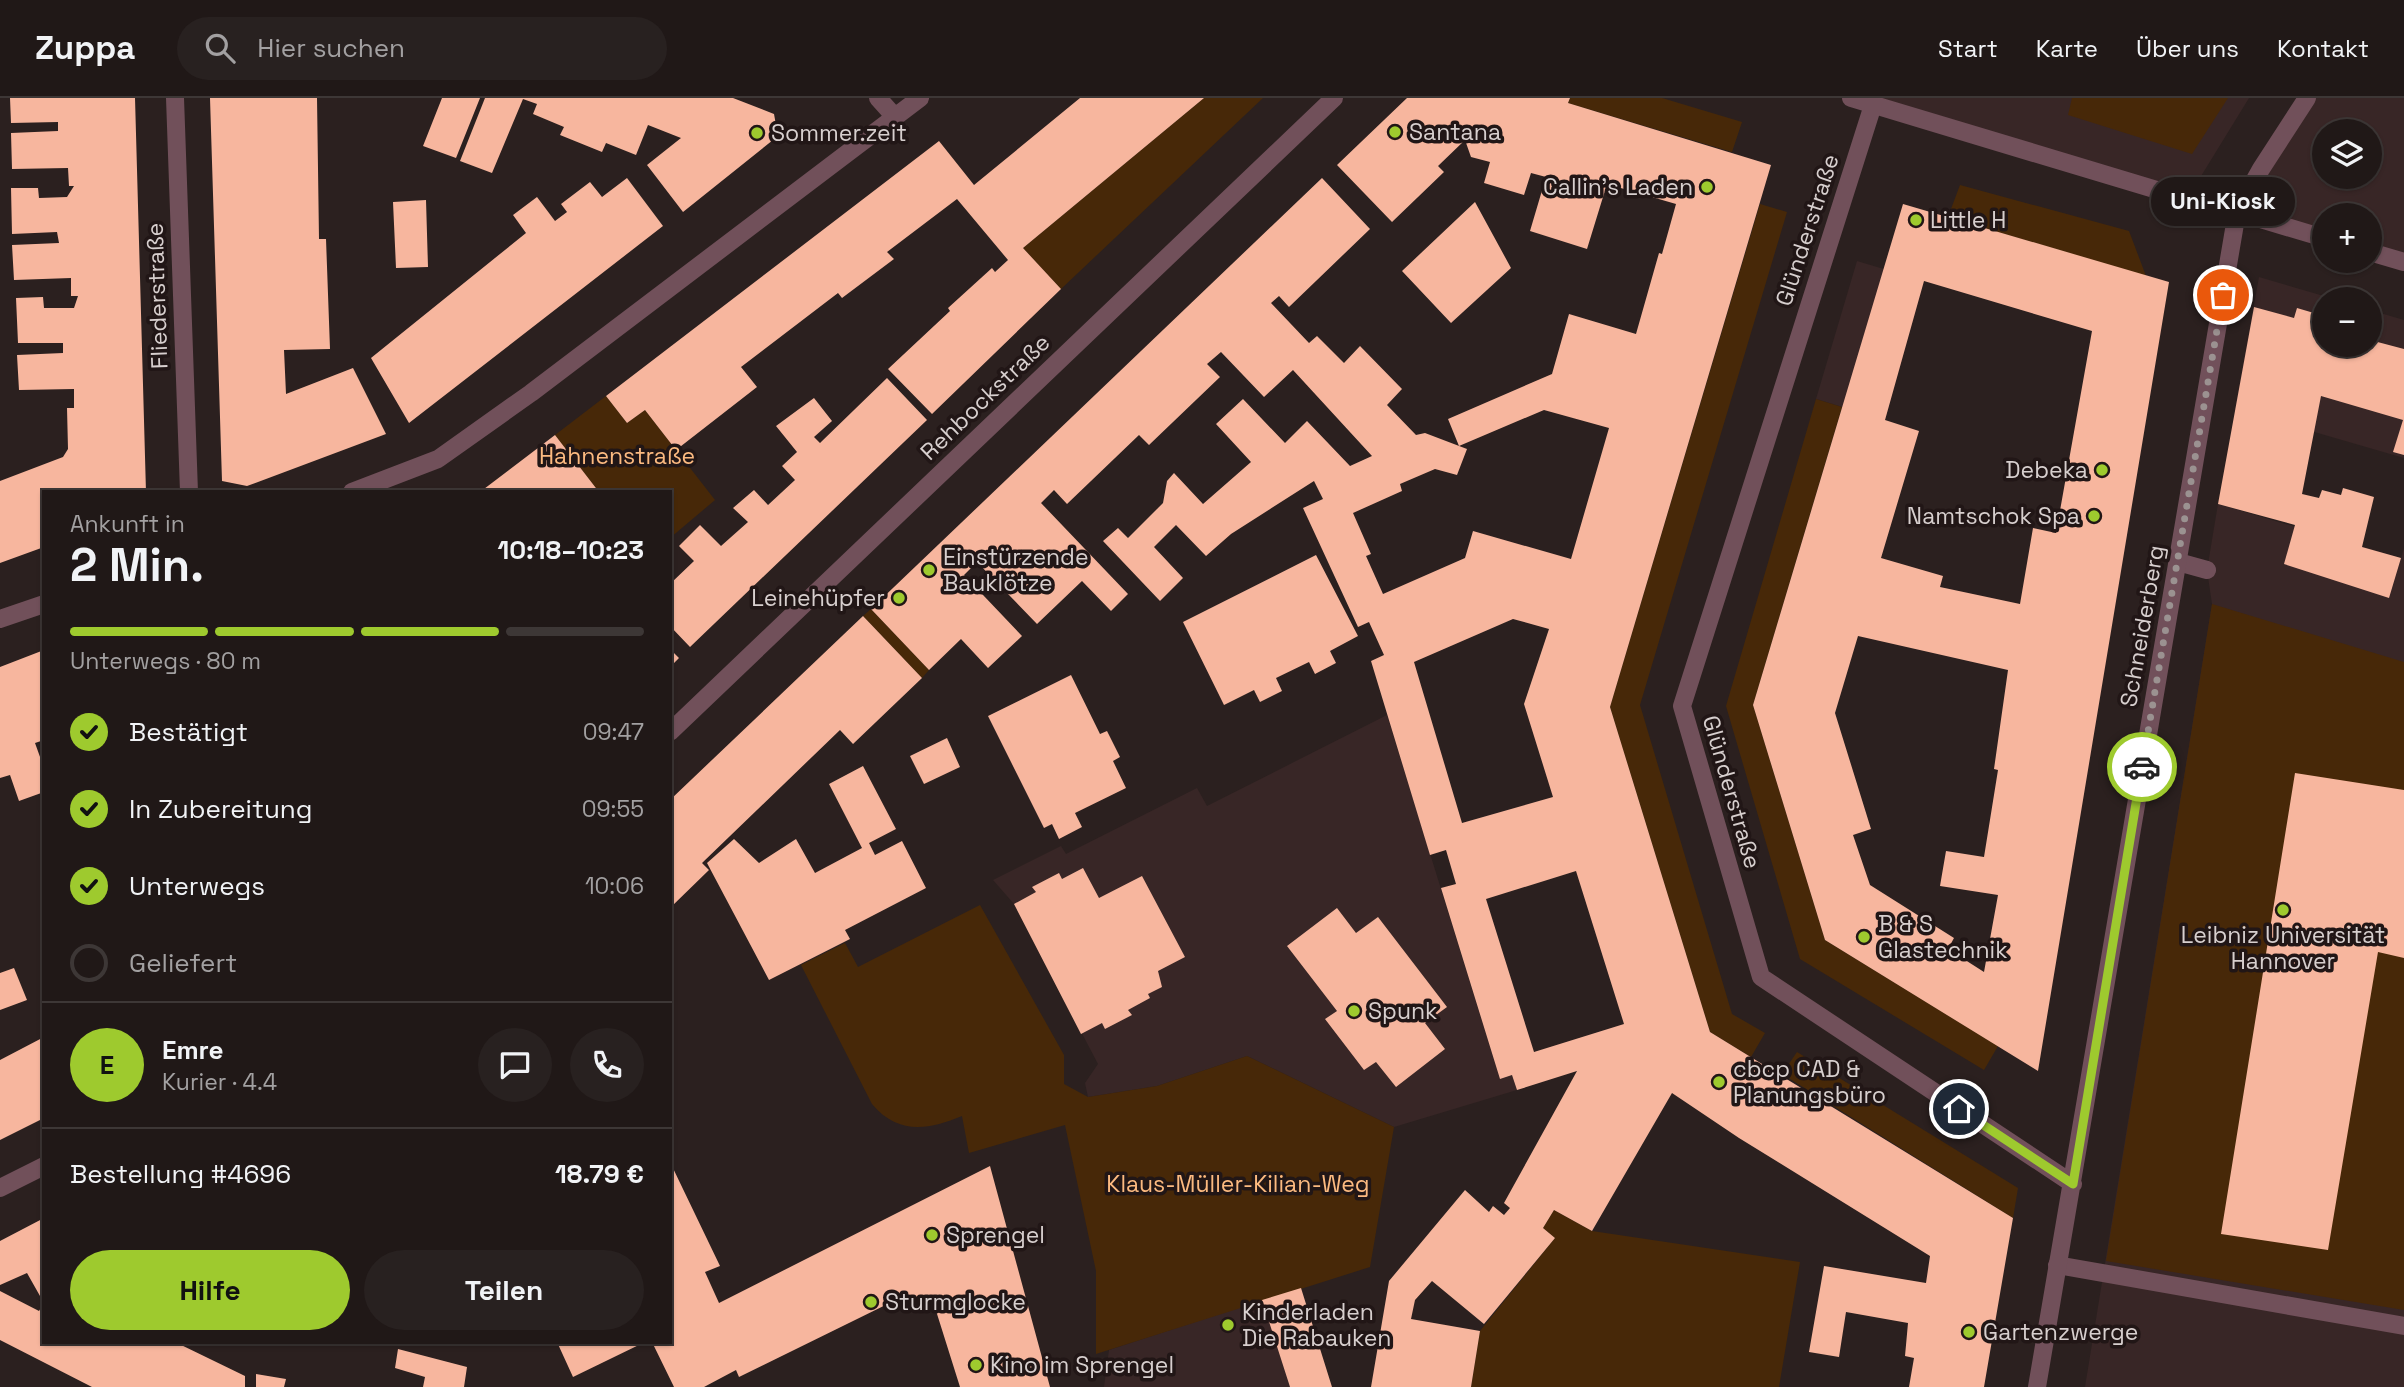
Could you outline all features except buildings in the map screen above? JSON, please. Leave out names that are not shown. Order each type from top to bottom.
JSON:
[{"type":"street","name":"Fliederstraße","points":[[175,98],[189,490]]},
{"type":"street","points":[[878,98],[895,117]]},
{"type":"street","points":[[363,490],[386,486],[438,459],[531,393],[920,98]]},
{"type":"street","name":"Rehbockstraße","points":[[672,730],[1334,98]]},
{"type":"street","points":[[1851,98],[2312,234]]},
{"type":"street","name":"Schneiderberg","points":[[2037,1387],[2237,212],[2306,98]]},
{"type":"street","name":"Glünderstraße","points":[[1873,105],[1682,706],[1761,977],[2073,1184]]},
{"type":"street","points":[[2382,255],[2404,262]]},
{"type":"street","points":[[2178,562],[2207,570]]},
{"type":"street","points":[[0,620],[42,605]]},
{"type":"street","points":[[0,1188],[42,1167]]},
{"type":"street","points":[[2057,1265],[2404,1326]]},
{"type":"shaded area","points":[[1851,98],[2249,98],[2187,199]]},
{"type":"shaded area","points":[[2307,98],[2404,98],[2404,262],[2382,256],[2382,203],[2312,203],[2312,234],[2237,212]]},
{"type":"shaded area","points":[[1857,261],[1924,281],[1885,420],[1816,399]]},
{"type":"shaded area","points":[[2259,277],[2312,293],[2312,357],[2382,357],[2382,314],[2404,320],[2404,458],[2235,409]]},
{"type":"shaded area","name":"Leibniz Universität Hannover","points":[[2218,504],[2401,558],[2404,548],[2404,1387],[2085,1387],[2212,604],[2207,570]]},
{"type":"shaded area","points":[[1387,715],[1500,1079],[1512,1075],[1517,1090],[1394,1127],[1247,1056],[1157,1086],[1088,1097],[1085,1083],[1098,1064],[1014,904],[993,880],[1061,846],[1066,854],[1197,788],[1207,806]]},
{"type":"shaded area","name":"Kinderladen Die Rabauken","points":[[1262,1300],[1290,1387],[1104,1387],[1109,1350]]},
{"type":"green space","points":[[1204,98],[1263,98],[1061,289],[1023,248]]},
{"type":"green space","points":[[1570,98],[1662,98],[1742,122],[1732,152],[1568,103]]},
{"type":"green space","points":[[2072,98],[2228,98],[2192,154],[2068,115]]},
{"type":"green space","points":[[1960,185],[2129,231],[2146,276],[1948,217]]},
{"type":"green space","points":[[1760,204],[1787,212],[1640,705],[1732,1014],[1765,1033],[1751,1057],[1710,1032],[1610,707]]},
{"type":"green space","name":"Hahnenstraße","points":[[606,396],[627,423],[645,410],[715,500],[672,536],[672,490],[597,490],[555,435]]},
{"type":"green space","points":[[1816,399],[1842,407],[1753,705],[1825,940],[1998,1046],[1984,1070],[1800,959],[1726,706]]},
{"type":"green space","name":"Leibniz Universität Hannover","points":[[2212,604],[2404,662],[2404,1310],[2106,1261]]},
{"type":"green space","points":[[871,609],[929,670],[922,678],[863,616]]},
{"type":"green space","name":"Klaus-Müller-Kilian-Weg","points":[[980,905],[1064,1055],[1064,1084],[1088,1097],[1157,1086],[1247,1056],[1394,1127],[1370,1267],[1096,1354],[1096,1271],[1065,1125],[969,1153],[962,1116],[925,1127],[892,1121],[872,1104],[801,965],[845,943],[858,967]]},
{"type":"green space","points":[[1797,1052],[2018,1188],[2013,1218],[1782,1074]]},
{"type":"green space","points":[[1554,1210],[1592,1231],[1800,1262],[1779,1387],[1471,1387],[1480,1331],[1555,1238],[1543,1228]]},
{"type":"way so far","points":[[2142,767],[2223,295]]},
{"type":"place","name":"Santana","points":[[1395,132]]},
{"type":"place","name":"Sommer.zeit","points":[[757,133]]},
{"type":"place","name":"Callin's Laden","points":[[1707,187]]},
{"type":"place","name":"Little H","points":[[1916,220]]},
{"type":"place","name":"Uni-Kiosk","points":[[2223,295]]},
{"type":"place","name":"Debeka","points":[[2102,470]]},
{"type":"place","name":"Namtschok Spa","points":[[2094,516]]},
{"type":"place","name":"Einstürzende Bauklötze","points":[[929,570]]},
{"type":"place","name":"Leinehüpfer","points":[[899,598]]},
{"type":"place","name":"Leibniz Universität Hannover","points":[[2283,910]]},
{"type":"place","name":"B & S Glastechnik","points":[[1864,937]]},
{"type":"place","name":"Spunk","points":[[1354,1011]]},
{"type":"place","name":"cbcp CAD & Planungsbüro","points":[[1719,1082]]},
{"type":"place","name":"Sprengel","points":[[932,1235]]},
{"type":"place","name":"Sturmglocke","points":[[871,1302]]},
{"type":"place","name":"Kinderladen Die Rabauken","points":[[1228,1325]]},
{"type":"place","name":"Gartenzwerge","points":[[1969,1332]]},
{"type":"place","name":"Kino im Sprengel","points":[[976,1365]]},
{"type":"route","points":[[1959,1109],[2073,1184],[2142,767]]}]
